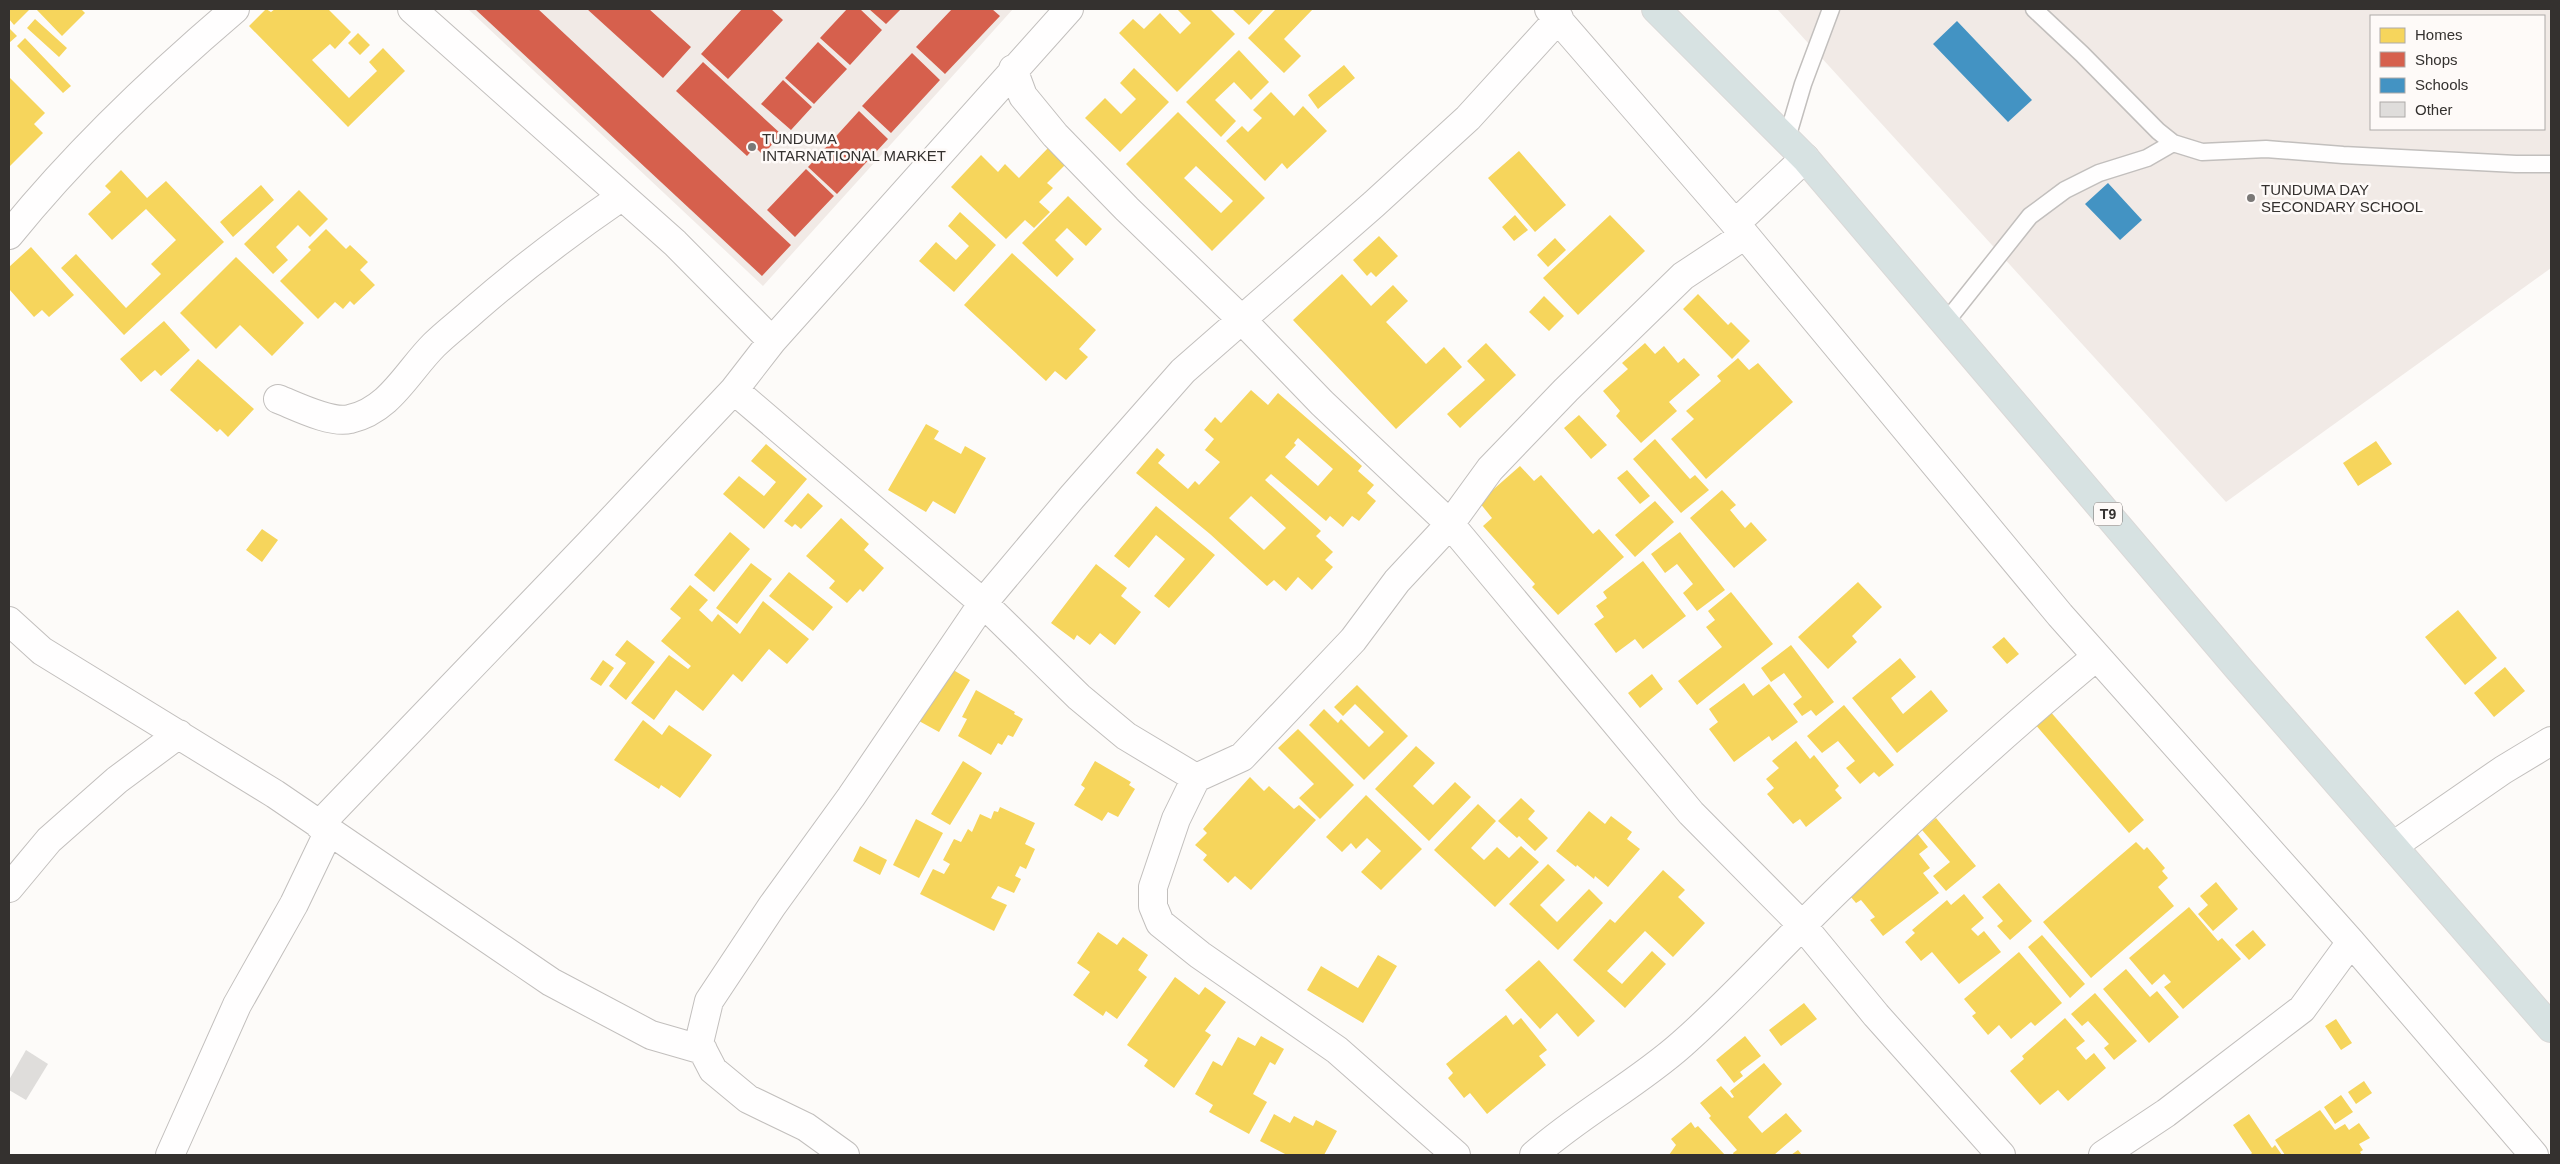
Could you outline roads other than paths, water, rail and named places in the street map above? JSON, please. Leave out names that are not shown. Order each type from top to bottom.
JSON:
[{"type":"highway","name":"T9","points":[[1656,9],[1805,158],[2551,1028]]},
{"type":"street","points":[[9,235],[45,191],[168,66],[235,9]]},
{"type":"street","points":[[412,9],[621,197],[675,243],[772,341]]},
{"type":"street","points":[[170,1155],[237,1005],[294,904],[324,828],[734,390],[772,341],[1068,9]]},
{"type":"street","points":[[845,1155],[806,1127],[748,1099],[713,1070],[699,1044],[709,1001],[772,906],[851,797],[983,603],[1183,371],[1374,204],[1468,118],[1554,13],[1740,229],[2096,657],[2351,942],[2534,1155]]},
{"type":"street","points":[[1013,69],[1023,96],[1055,135],[1127,209],[1241,319],[1322,403],[1450,524],[1691,813],[1802,925],[1876,1015],[2001,1155]]},
{"type":"street","points":[[1456,1155],[1337,1050],[1200,955],[1160,924],[1153,906],[1153,887],[1176,819],[1196,778],[1242,757],[1353,640],[1397,581],[1450,524],[1490,469],[1566,390],[1683,276],[1740,229],[1805,158]]},
{"type":"street","points":[[278,399],[317,415],[348,420],[370,412],[398,389],[434,346],[500,287],[571,231],[621,197]]},
{"type":"street","points":[[734,390],[983,603],[1079,697],[1126,736],[1196,778]]},
{"type":"street","points":[[9,621],[42,651],[275,794],[551,982],[651,1035],[703,1050]]},
{"type":"street","points":[[1534,1155],[1558,1133],[1680,1046],[1742,990],[1802,925],[2017,722],[2096,657]]},
{"type":"street","points":[[9,888],[49,840],[118,780],[179,734]]},
{"type":"street","points":[[2393,846],[2503,770],[2551,741]]},
{"type":"street","points":[[2103,1155],[2166,1113],[2302,1009],[2351,942]]},
{"type":"lane","points":[[1787,138],[1803,84],[1831,9]]},
{"type":"lane","points":[[2034,9],[2082,54],[2158,131],[2173,143],[2202,152],[2266,149],[2343,155],[2551,164]]},
{"type":"lane","points":[[1945,323],[2030,216],[2065,190],[2099,173],[2147,158],[2173,143]]},
{"type":"place","name":"TUNDUMA INTARNATIONAL MARKET","points":[[752,147]]},
{"type":"place","name":"TUNDUMA DAY SECONDARY SCHOOL","points":[[2251,198]]}]
